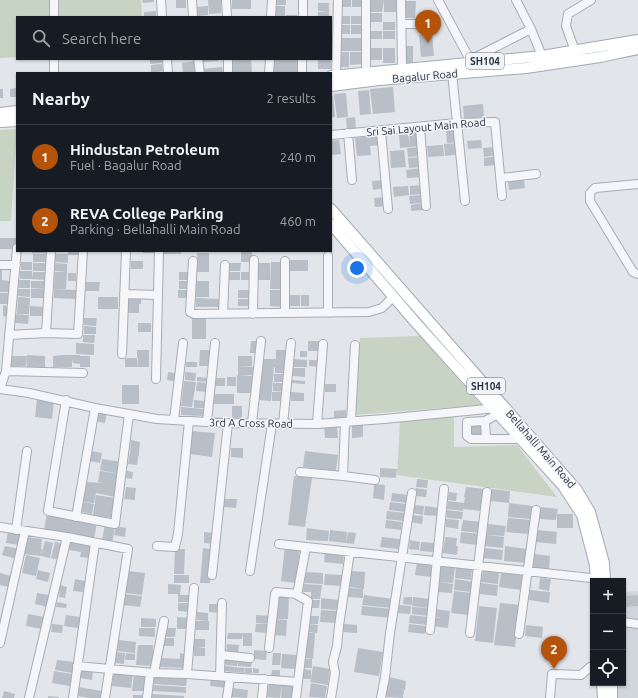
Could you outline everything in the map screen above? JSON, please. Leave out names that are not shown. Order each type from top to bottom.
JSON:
[{"type":"main road","name":"Bagalur Road","points":[[332,86],[452,73],[542,61],[575,51],[638,40]]},
{"type":"main road","name":"Bagalur Road","points":[[334,76],[402,69],[600,57],[638,49]]},
{"type":"main road","points":[[0,113],[16,111]]},
{"type":"main road","points":[[0,122],[16,120]]},
{"type":"main road","name":"Bellahalli Main Road","points":[[332,210],[498,410],[520,439],[563,486],[582,515],[595,565],[600,578]]},
{"type":"main road","name":"Bellahalli Main Road","points":[[332,226],[393,297],[498,410],[577,490],[590,512],[604,563],[601,578]]},
{"type":"main road","points":[[602,686],[603,698]]},
{"type":"main road","points":[[612,686],[612,698]]},
{"type":"street","points":[[54,0],[54,16]]},
{"type":"street","points":[[161,0],[162,16]]},
{"type":"street","points":[[192,0],[193,16]]},
{"type":"street","points":[[226,0],[227,16]]},
{"type":"street","points":[[271,16],[272,0]]},
{"type":"street","points":[[303,16],[304,0]]},
{"type":"street","points":[[334,76],[338,0]]},
{"type":"street","points":[[366,0],[366,73]]},
{"type":"street","points":[[401,0],[402,69]]},
{"type":"street","points":[[438,0],[468,56],[471,58],[474,58],[530,29]]},
{"type":"street","points":[[516,0],[530,29],[542,61]]},
{"type":"street","points":[[575,51],[566,26],[568,14],[591,0]]},
{"type":"street","points":[[402,24],[436,24]]},
{"type":"street","points":[[54,60],[54,72]]},
{"type":"street","points":[[167,60],[168,72]]},
{"type":"street","points":[[198,60],[200,72]]},
{"type":"street","points":[[228,60],[228,72]]},
{"type":"street","points":[[269,72],[270,60]]},
{"type":"street","points":[[302,60],[302,72]]},
{"type":"street","points":[[452,73],[465,201]]},
{"type":"street","name":"Sri Sai Layout Main Road","points":[[332,134],[381,131],[457,123],[495,122],[502,196]]},
{"type":"street","points":[[420,127],[426,206]]},
{"type":"street","points":[[381,131],[388,209]]},
{"type":"street","points":[[348,133],[352,180]]},
{"type":"street","points":[[501,178],[536,174]]},
{"type":"street","points":[[638,184],[595,188],[590,193],[590,201],[633,272],[638,274]]},
{"type":"street","points":[[0,389],[6,371],[17,252]]},
{"type":"street","points":[[46,333],[51,252]]},
{"type":"street","points":[[9,335],[46,333],[78,334],[82,252]]},
{"type":"street","points":[[122,354],[126,252]]},
{"type":"street","points":[[156,378],[159,252]]},
{"type":"street","points":[[328,256],[328,313]]},
{"type":"street","points":[[253,314],[254,260]]},
{"type":"street","points":[[193,261],[190,312],[194,314],[328,313],[376,311],[382,308],[393,297]]},
{"type":"street","points":[[284,261],[285,313]]},
{"type":"street","points":[[0,265],[16,265]]},
{"type":"street","points":[[223,314],[225,265]]},
{"type":"street","points":[[124,294],[158,295]]},
{"type":"street","points":[[252,424],[261,341]]},
{"type":"street","points":[[174,420],[184,343]]},
{"type":"street","points":[[207,422],[215,343]]},
{"type":"street","points":[[283,424],[291,343]]},
{"type":"street","points":[[317,424],[323,344]]},
{"type":"street","points":[[343,476],[354,345]]},
{"type":"street","points":[[6,371],[83,373]]},
{"type":"street","name":"3rd A Cross Road","points":[[0,389],[66,400],[95,408],[157,419],[228,423],[317,424],[498,410]]},
{"type":"street","points":[[66,400],[48,511],[115,524],[128,414]]},
{"type":"street","points":[[76,517],[95,408]]},
{"type":"street","points":[[498,410],[485,421],[467,422],[467,436],[471,440],[520,439]]},
{"type":"street","points":[[157,546],[175,547],[178,534],[189,421]]},
{"type":"street","points":[[485,421],[486,439]]},
{"type":"street","points":[[212,575],[228,423]]},
{"type":"street","points":[[250,571],[272,424]]},
{"type":"street","points":[[0,643],[20,531],[27,451]]},
{"type":"street","points":[[300,472],[375,480]]},
{"type":"street","points":[[430,630],[444,489]]},
{"type":"street","points":[[470,633],[487,492]]},
{"type":"street","points":[[381,698],[386,677],[390,633],[412,493]]},
{"type":"street","points":[[519,634],[536,510]]},
{"type":"street","points":[[0,527],[67,537],[128,549],[105,698]]},
{"type":"street","points":[[29,698],[67,537]]},
{"type":"street","points":[[73,698],[96,543]]},
{"type":"street","points":[[279,544],[590,579]]},
{"type":"street","points":[[296,698],[308,601],[297,596],[306,547]]},
{"type":"street","points":[[331,698],[334,672],[333,662],[337,646],[350,552]]},
{"type":"street","points":[[187,674],[194,588]]},
{"type":"street","points":[[269,648],[276,592],[298,594]]},
{"type":"street","points":[[220,676],[222,603]]},
{"type":"street","points":[[147,698],[164,621]]},
{"type":"street","points":[[626,622],[638,624]]},
{"type":"street","points":[[221,655],[250,658]]},
{"type":"street","points":[[78,666],[152,673],[298,682]]},
{"type":"street","points":[[550,698],[552,674],[581,675],[590,667]]},
{"type":"street","points":[[227,698],[230,677]]},
{"type":"street","points":[[262,698],[264,679]]},
{"type":"shaded area","points":[[638,591],[638,698],[617,698],[617,686],[626,686],[626,592]]},
{"type":"green space","points":[[0,0],[141,0],[142,16],[16,16],[16,57],[0,58]]},
{"type":"green space","points":[[16,129],[11,221],[0,221],[0,130]]},
{"type":"green space","points":[[420,336],[481,405],[354,415],[360,338]]},
{"type":"green space","points":[[454,414],[454,447],[517,445],[557,497],[397,475],[400,421]]},
{"type":"building","points":[[142,0],[154,0],[154,2],[143,3]]},
{"type":"building","points":[[176,0],[186,0],[186,8],[176,8]]},
{"type":"building","points":[[208,0],[221,0],[221,13],[209,14]]},
{"type":"building","points":[[232,0],[251,0],[251,9],[232,9]]},
{"type":"building","points":[[274,0],[286,0],[286,5],[274,5]]},
{"type":"building","points":[[339,0],[351,0],[351,7],[339,7]]},
{"type":"building","points":[[352,0],[364,0],[364,7],[352,7]]},
{"type":"building","points":[[370,0],[384,0],[382,12],[371,12]]},
{"type":"building","points":[[384,0],[396,0],[396,12],[384,12]]},
{"type":"building","points":[[403,1],[416,1],[415,18],[403,18]]},
{"type":"building","points":[[318,3],[329,3],[329,11],[318,11]]},
{"type":"building","points":[[208,6],[208,15],[197,16],[196,7]]},
{"type":"building","points":[[275,6],[285,6],[285,16],[274,16]]},
{"type":"building","points":[[156,11],[156,16],[144,16],[144,12]]},
{"type":"building","points":[[329,11],[329,16],[318,16],[318,12]]},
{"type":"building","points":[[370,13],[382,13],[382,22],[370,22]]},
{"type":"building","points":[[286,15],[297,15],[297,16]]},
{"type":"building","points":[[339,16],[350,16],[350,24],[339,24]]},
{"type":"building","points":[[351,16],[362,16],[363,24],[351,24]]},
{"type":"building","points":[[383,22],[395,22],[395,30],[383,30]]},
{"type":"building","points":[[339,25],[350,25],[350,34],[339,34]]},
{"type":"building","points":[[351,25],[363,25],[363,34],[351,34]]},
{"type":"building","points":[[370,31],[382,31],[382,39],[370,39]]},
{"type":"building","points":[[383,31],[395,31],[395,39],[383,39]]},
{"type":"building","points":[[432,34],[434,56],[421,57],[419,35]]},
{"type":"building","points":[[338,38],[363,38],[363,51],[338,51]]},
{"type":"building","points":[[403,46],[413,46],[413,63],[403,63]]},
{"type":"building","points":[[370,48],[382,48],[382,60],[370,60]]},
{"type":"building","points":[[383,48],[395,48],[395,63],[383,63]]},
{"type":"building","points":[[338,52],[349,52],[349,67],[338,67]]},
{"type":"building","points":[[350,52],[362,52],[363,64],[350,65]]},
{"type":"building","points":[[150,60],[162,60],[162,63],[150,64]]},
{"type":"building","points":[[202,60],[218,60],[218,61],[202,62]]},
{"type":"building","points":[[232,60],[251,60],[252,72],[233,72]]},
{"type":"building","points":[[273,60],[299,60],[299,72],[274,72]]},
{"type":"building","points":[[318,60],[331,60],[331,69],[318,69]]},
{"type":"building","points":[[196,61],[197,72],[183,72],[182,63]]},
{"type":"building","points":[[162,64],[163,71],[151,72],[151,65]]},
{"type":"building","points":[[222,67],[223,72],[203,72],[202,69]]},
{"type":"building","points":[[393,87],[395,112],[373,114],[370,89]]},
{"type":"building","points":[[16,88],[16,97],[10,97],[10,89]]},
{"type":"building","points":[[0,89],[3,89],[3,98],[0,98]]},
{"type":"building","points":[[369,90],[371,114],[360,115],[358,91]]},
{"type":"building","points":[[346,93],[348,117],[337,118],[334,94]]},
{"type":"building","points":[[332,96],[333,96],[335,117],[332,117]]},
{"type":"building","points":[[483,104],[484,117],[464,119],[463,106]]},
{"type":"building","points":[[355,117],[356,129],[347,130],[346,118]]},
{"type":"building","points":[[457,128],[458,142],[447,143],[446,129]]},
{"type":"building","points":[[418,132],[419,146],[410,147],[409,133]]},
{"type":"building","points":[[408,133],[410,147],[400,148],[399,134]]},
{"type":"building","points":[[380,135],[381,145],[370,146],[371,155],[357,156],[355,138]]},
{"type":"building","points":[[339,140],[341,154],[332,155],[332,141]]},
{"type":"building","points":[[481,140],[482,148],[468,149],[467,141]]},
{"type":"building","points":[[458,143],[459,154],[445,156],[444,144]]},
{"type":"building","points":[[443,145],[444,156],[428,157],[427,146]]},
{"type":"building","points":[[419,147],[420,156],[408,157],[407,148]]},
{"type":"building","points":[[497,147],[497,155],[484,157],[483,148]]},
{"type":"building","points":[[404,150],[406,167],[391,168],[390,151]]},
{"type":"building","points":[[498,156],[499,165],[484,166],[484,158]]},
{"type":"building","points":[[421,157],[422,167],[409,168],[408,158]]},
{"type":"building","points":[[421,168],[422,177],[407,178],[406,170]]},
{"type":"building","points":[[385,180],[385,188],[373,190],[372,181]]},
{"type":"building","points":[[524,180],[525,188],[509,190],[508,181]]},
{"type":"building","points":[[422,185],[423,194],[410,195],[410,186]]},
{"type":"building","points":[[408,186],[409,195],[394,197],[393,187]]},
{"type":"building","points":[[421,195],[422,203],[410,204],[409,196]]},
{"type":"building","points":[[386,197],[387,206],[375,207],[374,198]]},
{"type":"building","points":[[423,203],[424,210],[411,211],[411,205]]},
{"type":"building","points":[[0,238],[16,238],[16,249],[0,249]]},
{"type":"building","points":[[32,252],[47,252],[47,253]]},
{"type":"building","points":[[68,252],[80,252],[80,255],[68,255]]},
{"type":"building","points":[[143,252],[156,252],[156,253]]},
{"type":"building","points":[[164,252],[181,252],[181,254],[164,254]]},
{"type":"building","points":[[241,252],[252,252],[252,262],[241,262]]},
{"type":"building","points":[[197,253],[209,253],[209,263],[197,263]]},
{"type":"building","points":[[33,254],[47,254],[47,262],[33,262]]},
{"type":"building","points":[[55,254],[68,254],[68,263],[55,262]]},
{"type":"building","points":[[290,260],[308,260],[308,271],[290,271]]},
{"type":"building","points":[[131,261],[143,261],[143,269],[131,269]]},
{"type":"building","points":[[21,262],[32,262],[32,270],[21,270]]},
{"type":"building","points":[[271,262],[280,262],[282,289],[270,289]]},
{"type":"building","points":[[33,263],[46,263],[46,271],[33,271]]},
{"type":"building","points":[[55,263],[67,264],[67,272],[55,271]]},
{"type":"building","points":[[197,263],[209,263],[209,272],[197,272]]},
{"type":"building","points":[[228,263],[241,263],[240,271],[228,271]]},
{"type":"building","points":[[258,263],[270,263],[270,280],[257,280]]},
{"type":"building","points":[[0,268],[2,268],[2,280],[10,281],[10,292],[0,292]]},
{"type":"building","points":[[20,271],[32,271],[32,279],[20,279]]},
{"type":"building","points":[[33,272],[46,272],[46,280],[32,279]]},
{"type":"building","points":[[55,272],[67,272],[66,289],[54,289]]},
{"type":"building","points":[[179,272],[191,272],[191,280],[179,280]]},
{"type":"building","points":[[228,272],[240,272],[240,280],[227,280]]},
{"type":"building","points":[[241,272],[252,272],[252,280],[241,280]]},
{"type":"building","points":[[68,273],[76,273],[76,281],[68,281]]},
{"type":"building","points":[[19,280],[30,280],[30,288],[18,288]]},
{"type":"building","points":[[31,281],[44,281],[44,289],[31,288]]},
{"type":"building","points":[[179,281],[189,281],[189,289],[179,289]]},
{"type":"building","points":[[196,281],[209,281],[209,297],[196,297]]},
{"type":"building","points":[[86,282],[100,282],[99,291],[86,291]]},
{"type":"building","points":[[18,289],[30,289],[30,297],[18,296]]},
{"type":"building","points":[[31,289],[44,289],[44,298],[31,298]]},
{"type":"building","points":[[54,289],[76,290],[76,299],[54,298]]},
{"type":"building","points":[[178,290],[189,290],[189,298],[178,298]]},
{"type":"building","points":[[238,290],[250,290],[250,298],[238,298]]},
{"type":"building","points":[[270,290],[284,290],[284,307],[270,306]]},
{"type":"building","points":[[0,293],[11,293],[11,304],[0,304]]},
{"type":"building","points":[[290,295],[300,295],[300,306],[290,306]]},
{"type":"building","points":[[301,295],[309,295],[309,306],[301,306]]},
{"type":"building","points":[[127,296],[141,296],[141,304],[127,304]]},
{"type":"building","points":[[18,297],[30,298],[29,314],[17,314]]},
{"type":"building","points":[[98,297],[118,297],[118,309],[98,309]]},
{"type":"building","points":[[196,298],[222,299],[222,307],[196,307]]},
{"type":"building","points":[[238,299],[250,299],[250,306],[238,306]]},
{"type":"building","points":[[127,304],[139,304],[139,313],[127,313]]},
{"type":"building","points":[[3,305],[8,306],[8,317],[3,316]]},
{"type":"building","points":[[30,306],[45,307],[44,316],[30,316]]},
{"type":"building","points":[[15,314],[29,315],[28,324],[15,323]]},
{"type":"building","points":[[192,317],[206,317],[206,339],[192,339]]},
{"type":"building","points":[[84,318],[97,318],[96,326],[84,325]]},
{"type":"building","points":[[138,323],[151,323],[151,332],[138,332]]},
{"type":"building","points":[[84,326],[96,327],[96,334],[84,334]]},
{"type":"building","points":[[83,335],[95,335],[94,343],[83,342]]},
{"type":"building","points":[[251,341],[258,341],[257,353],[250,353]]},
{"type":"building","points":[[308,341],[320,341],[320,351],[308,351]]},
{"type":"building","points":[[76,343],[94,344],[94,355],[76,354]]},
{"type":"building","points":[[137,350],[149,350],[149,367],[137,367]]},
{"type":"building","points":[[200,350],[211,350],[211,366],[199,366]]},
{"type":"building","points":[[276,350],[288,350],[286,367],[274,367],[271,401],[259,400],[263,359],[276,359]]},
{"type":"building","points":[[300,351],[307,351],[307,357],[300,357]]},
{"type":"building","points":[[27,355],[45,356],[45,367],[27,367]]},
{"type":"building","points":[[67,355],[67,367],[53,367],[53,356]]},
{"type":"building","points":[[67,355],[80,355],[80,364],[73,363],[72,359],[72,367],[67,367]]},
{"type":"building","points":[[11,356],[27,356],[26,366],[11,366]]},
{"type":"building","points":[[80,356],[90,356],[90,367],[80,367]]},
{"type":"building","points":[[238,356],[252,356],[252,366],[238,366]]},
{"type":"building","points":[[125,358],[137,358],[137,367],[125,367]]},
{"type":"building","points":[[294,359],[307,360],[307,367],[294,367]]},
{"type":"building","points":[[309,360],[321,360],[320,367],[309,366]]},
{"type":"building","points":[[186,362],[197,362],[197,367],[186,367]]},
{"type":"building","points":[[238,366],[255,367],[255,375],[238,375]]},
{"type":"building","points":[[275,367],[286,367],[286,373],[275,373]]},
{"type":"building","points":[[293,368],[305,368],[305,377],[293,376]]},
{"type":"building","points":[[168,372],[179,374],[178,382],[167,380]]},
{"type":"building","points":[[185,372],[196,373],[195,381],[185,380]]},
{"type":"building","points":[[274,374],[285,374],[285,382],[274,382]]},
{"type":"building","points":[[237,375],[254,376],[254,393],[237,393]]},
{"type":"building","points":[[197,377],[210,378],[209,382],[197,381]]},
{"type":"building","points":[[227,377],[236,377],[236,386],[227,386]]},
{"type":"building","points":[[214,378],[225,378],[225,386],[214,386]]},
{"type":"building","points":[[292,380],[305,381],[305,384],[292,383]]},
{"type":"building","points":[[184,381],[196,382],[192,407],[181,406]]},
{"type":"building","points":[[197,382],[208,383],[208,392],[196,391]]},
{"type":"building","points":[[273,383],[286,383],[286,392],[273,391]]},
{"type":"building","points":[[325,384],[336,384],[336,392],[325,392]]},
{"type":"building","points":[[122,385],[139,385],[139,404],[122,404]]},
{"type":"building","points":[[272,392],[284,392],[283,401],[272,401]]},
{"type":"building","points":[[291,392],[304,393],[304,401],[291,401]]},
{"type":"building","points":[[213,394],[234,394],[234,404],[213,404]]},
{"type":"building","points":[[37,399],[54,401],[52,419],[35,417]]},
{"type":"building","points":[[194,400],[205,401],[204,408],[194,408]]},
{"type":"building","points":[[232,406],[242,406],[242,418],[232,418]]},
{"type":"building","points":[[181,407],[204,409],[204,416],[181,415]]},
{"type":"building","points":[[97,410],[107,412],[105,423],[95,421]]},
{"type":"building","points":[[346,410],[346,418],[334,418],[334,411]]},
{"type":"building","points":[[363,423],[363,437],[352,438],[352,424]]},
{"type":"building","points":[[483,423],[483,435],[468,435],[468,424]]},
{"type":"building","points":[[324,425],[337,425],[338,438],[325,438]]},
{"type":"building","points":[[192,431],[215,433],[212,457],[190,454]]},
{"type":"building","points":[[131,440],[140,442],[139,453],[130,452]]},
{"type":"building","points":[[231,448],[243,448],[243,458],[231,457]]},
{"type":"building","points":[[91,451],[102,453],[100,463],[89,461]]},
{"type":"building","points":[[305,451],[338,455],[336,471],[303,467]]},
{"type":"building","points":[[130,452],[139,453],[137,465],[128,464]]},
{"type":"building","points":[[102,459],[122,462],[120,474],[100,470]]},
{"type":"building","points":[[380,468],[397,469],[396,478],[380,477]]},
{"type":"building","points":[[100,471],[120,474],[115,497],[96,493],[94,503],[83,502],[87,482],[103,483],[98,482]]},
{"type":"building","points":[[127,471],[133,472],[132,479],[126,478]]},
{"type":"building","points":[[294,476],[312,478],[305,527],[288,525]]},
{"type":"building","points":[[417,479],[428,480],[427,488],[416,487]]},
{"type":"building","points":[[374,484],[385,485],[384,500],[373,498]]},
{"type":"building","points":[[126,487],[136,488],[135,500],[124,499]]},
{"type":"building","points":[[466,487],[485,489],[484,499],[464,497]]},
{"type":"building","points":[[416,488],[427,490],[426,497],[415,496]]},
{"type":"building","points":[[491,489],[510,491],[509,503],[490,501]]},
{"type":"building","points":[[449,492],[457,493],[456,501],[448,500]]},
{"type":"building","points":[[392,493],[408,495],[407,503],[391,501]]},
{"type":"building","points":[[96,495],[115,498],[112,518],[93,515]]},
{"type":"building","points":[[465,497],[482,499],[481,511],[447,509],[448,501],[464,503]]},
{"type":"building","points":[[224,499],[237,499],[236,508],[224,507]]},
{"type":"building","points":[[83,502],[94,504],[92,514],[82,512]]},
{"type":"building","points":[[390,502],[406,504],[405,512],[389,510]]},
{"type":"building","points":[[509,503],[533,506],[531,519],[508,517]]},
{"type":"building","points":[[413,505],[424,506],[423,515],[412,513]]},
{"type":"building","points":[[425,506],[440,508],[439,516],[424,515]]},
{"type":"building","points":[[541,507],[558,509],[556,520],[539,519]]},
{"type":"building","points":[[447,510],[463,512],[462,519],[447,518]]},
{"type":"building","points":[[387,511],[405,513],[404,521],[386,519]]},
{"type":"building","points":[[47,513],[97,522],[94,539],[44,530]]},
{"type":"building","points":[[557,514],[573,514],[573,528],[557,528]]},
{"type":"building","points":[[411,515],[423,516],[422,524],[410,522]]},
{"type":"building","points":[[508,518],[531,520],[530,534],[506,532]]},
{"type":"building","points":[[446,519],[459,520],[458,529],[446,527]]},
{"type":"building","points":[[386,520],[402,522],[401,530],[385,528]]},
{"type":"building","points":[[463,520],[481,522],[480,533],[461,531]]},
{"type":"building","points":[[105,524],[115,526],[112,543],[102,541]]},
{"type":"building","points":[[488,524],[506,526],[504,536],[487,535]]},
{"type":"building","points":[[116,526],[126,528],[125,537],[114,535]]},
{"type":"building","points":[[307,528],[329,531],[328,541],[306,540]]},
{"type":"building","points":[[330,530],[347,532],[346,543],[329,541]]},
{"type":"building","points":[[537,530],[557,532],[556,544],[536,542]]},
{"type":"building","points":[[8,532],[21,534],[19,545],[6,543]]},
{"type":"building","points":[[204,532],[215,533],[214,544],[204,543]]},
{"type":"building","points":[[348,532],[356,533],[354,544],[346,543]]},
{"type":"building","points":[[461,532],[480,534],[478,545],[460,543]]},
{"type":"building","points":[[486,535],[504,537],[503,548],[485,546]]},
{"type":"building","points":[[27,537],[42,539],[41,556],[23,554]]},
{"type":"building","points":[[382,537],[400,539],[398,549],[380,547]]},
{"type":"building","points":[[445,537],[457,538],[457,555],[443,553]]},
{"type":"building","points":[[71,540],[82,542],[82,545],[91,546],[89,558],[80,557],[81,552],[69,550]]},
{"type":"building","points":[[410,540],[420,542],[419,550],[409,549]]},
{"type":"building","points":[[45,541],[53,543],[50,558],[41,556]]},
{"type":"building","points":[[55,542],[63,544],[59,560],[51,558]]},
{"type":"building","points":[[421,542],[436,543],[435,552],[420,551]]},
{"type":"building","points":[[5,546],[19,549],[17,559],[2,555]]},
{"type":"building","points":[[285,546],[300,547],[296,583],[281,581]]},
{"type":"building","points":[[505,546],[528,549],[526,563],[504,561]]},
{"type":"building","points":[[203,548],[213,549],[210,583],[200,583]]},
{"type":"building","points":[[485,548],[503,550],[502,560],[483,558]]},
{"type":"building","points":[[175,549],[185,549],[184,574],[174,574]]},
{"type":"building","points":[[325,551],[344,552],[343,564],[324,562]]},
{"type":"building","points":[[534,554],[550,556],[549,569],[533,568]]},
{"type":"building","points":[[26,555],[40,558],[36,576],[22,573]]},
{"type":"building","points":[[417,562],[433,564],[432,577],[415,575]]},
{"type":"building","points":[[441,565],[455,567],[453,583],[439,582]]},
{"type":"building","points":[[456,567],[472,569],[471,580],[455,578]]},
{"type":"building","points":[[38,570],[50,573],[48,582],[36,579]]},
{"type":"building","points":[[128,571],[145,573],[142,595],[125,593]]},
{"type":"building","points":[[350,571],[365,572],[364,589],[349,587]]},
{"type":"building","points":[[483,571],[499,573],[498,584],[481,582]]},
{"type":"building","points":[[305,572],[323,573],[323,584],[305,583]]},
{"type":"building","points":[[0,573],[11,576],[9,587],[0,585]]},
{"type":"building","points":[[501,573],[524,575],[522,590],[499,587]]},
{"type":"building","points":[[325,574],[342,575],[342,586],[324,585]]},
{"type":"building","points":[[174,575],[189,575],[189,583],[174,583]]},
{"type":"building","points":[[540,578],[551,579],[549,591],[539,589]]},
{"type":"building","points":[[75,579],[85,581],[83,592],[73,591]]},
{"type":"building","points":[[455,579],[474,582],[472,592],[454,590]]},
{"type":"building","points":[[439,582],[453,584],[452,593],[437,592]]},
{"type":"building","points":[[481,583],[498,585],[497,596],[480,594]]},
{"type":"building","points":[[168,584],[181,585],[180,595],[192,595],[191,602],[178,602],[178,594],[168,594]]},
{"type":"building","points":[[304,584],[322,585],[320,599],[311,599],[311,592],[303,592]]},
{"type":"building","points":[[60,585],[67,587],[65,598],[59,597]]},
{"type":"building","points":[[349,588],[363,589],[363,598],[348,597]]},
{"type":"building","points":[[530,590],[550,592],[549,603],[529,600]]},
{"type":"building","points":[[454,591],[472,593],[469,615],[451,613]]},
{"type":"building","points":[[37,593],[49,595],[47,607],[35,604]]},
{"type":"building","points":[[124,594],[142,596],[140,607],[123,605]]},
{"type":"building","points":[[364,595],[393,599],[392,608],[362,605]]},
{"type":"building","points":[[638,595],[638,606],[626,607],[626,596]]},
{"type":"building","points":[[277,596],[289,597],[288,619],[275,619]]},
{"type":"building","points":[[404,597],[412,597],[412,605],[403,604]]},
{"type":"building","points":[[413,597],[430,599],[429,608],[412,606]]},
{"type":"building","points":[[321,598],[339,600],[338,610],[321,609]]},
{"type":"building","points":[[310,600],[320,600],[319,608],[310,608]]},
{"type":"building","points":[[57,602],[67,604],[66,608],[56,607]]},
{"type":"building","points":[[178,603],[189,603],[189,612],[178,611]]},
{"type":"building","points":[[500,603],[520,605],[515,647],[494,645]]},
{"type":"building","points":[[209,604],[220,604],[220,613],[209,612]]},
{"type":"building","points":[[399,605],[411,606],[410,614],[398,613]]},
{"type":"building","points":[[362,606],[392,609],[391,618],[361,615]]},
{"type":"building","points":[[479,606],[497,608],[493,643],[475,641]]},
{"type":"building","points":[[412,607],[428,608],[428,616],[412,614]]},
{"type":"building","points":[[434,609],[450,611],[448,628],[432,626],[433,618],[442,618],[433,617]]},
{"type":"building","points":[[321,610],[338,611],[337,623],[320,622]]},
{"type":"building","points":[[197,612],[208,613],[208,621],[197,620]]},
{"type":"building","points":[[28,614],[44,617],[42,629],[26,626]]},
{"type":"building","points":[[66,615],[80,617],[78,628],[64,626]]},
{"type":"building","points":[[256,615],[270,616],[270,624],[256,623]]},
{"type":"building","points":[[410,615],[428,617],[427,625],[409,623]]},
{"type":"building","points":[[308,616],[319,616],[318,624],[308,624]]},
{"type":"building","points":[[177,617],[189,618],[188,629],[177,629]]},
{"type":"building","points":[[141,618],[156,619],[156,627],[141,627]]},
{"type":"building","points":[[275,619],[287,620],[286,636],[274,635]]},
{"type":"building","points":[[196,621],[209,621],[209,630],[196,630]]},
{"type":"building","points":[[52,624],[63,625],[62,633],[51,632]]},
{"type":"building","points":[[256,624],[270,624],[269,633],[255,632]]},
{"type":"building","points":[[308,624],[318,625],[317,633],[307,632]]},
{"type":"building","points":[[343,624],[357,625],[357,633],[342,632]]},
{"type":"building","points":[[409,624],[426,626],[425,634],[408,632]]},
{"type":"building","points":[[526,625],[543,627],[542,638],[525,636]]},
{"type":"building","points":[[139,628],[155,628],[155,637],[139,636]]},
{"type":"building","points":[[164,628],[176,628],[175,637],[164,637]]},
{"type":"building","points":[[228,633],[243,633],[242,639],[227,639]]},
{"type":"building","points":[[243,633],[252,633],[252,646],[243,646]]},
{"type":"building","points":[[306,633],[315,633],[313,659],[305,658]]},
{"type":"building","points":[[163,638],[174,638],[174,646],[163,646]]},
{"type":"building","points":[[194,639],[205,639],[205,647],[197,648],[205,648],[205,656],[194,656]]},
{"type":"building","points":[[119,640],[136,642],[135,653],[117,651]]},
{"type":"building","points":[[227,644],[239,645],[238,653],[226,653]]},
{"type":"building","points":[[138,645],[153,645],[153,654],[155,654],[154,666],[136,665]]},
{"type":"building","points":[[358,648],[383,652],[379,676],[354,672]]},
{"type":"building","points":[[254,650],[267,651],[266,660],[254,659]]},
{"type":"building","points":[[116,652],[125,653],[124,664],[115,663]]},
{"type":"building","points":[[126,653],[135,654],[135,660],[125,660]]},
{"type":"building","points":[[180,653],[184,654],[184,659],[180,659]]},
{"type":"building","points":[[273,653],[281,653],[280,665],[272,665]]},
{"type":"building","points":[[282,654],[297,655],[296,669],[281,668]]},
{"type":"building","points":[[160,658],[184,659],[184,668],[160,667]]},
{"type":"building","points":[[225,658],[238,659],[237,666],[225,665]]},
{"type":"building","points":[[238,659],[252,660],[251,667],[238,666]]},
{"type":"building","points":[[304,659],[312,659],[312,668],[304,668]]},
{"type":"building","points":[[57,660],[74,662],[72,673],[55,670]]},
{"type":"building","points":[[225,666],[245,668],[244,673],[224,671]]},
{"type":"building","points":[[313,666],[330,669],[328,685],[310,682],[311,679],[302,679],[303,669],[311,670],[311,678]]},
{"type":"building","points":[[245,668],[252,668],[252,673],[245,673]]},
{"type":"building","points":[[253,668],[259,669],[259,673],[253,673]]},
{"type":"building","points":[[81,670],[93,671],[92,680],[80,678]]},
{"type":"building","points":[[272,670],[280,670],[280,676],[271,676]]},
{"type":"building","points":[[54,671],[72,674],[70,686],[52,683]]},
{"type":"building","points":[[114,671],[133,673],[131,688],[112,686]]},
{"type":"building","points":[[134,674],[145,674],[145,691],[132,691]]},
{"type":"building","points":[[154,677],[187,679],[186,686],[154,684]]},
{"type":"building","points":[[389,677],[406,681],[405,690],[387,687]]},
{"type":"building","points":[[211,678],[227,680],[226,688],[210,686]]},
{"type":"building","points":[[269,683],[282,684],[280,698],[267,697]]},
{"type":"building","points":[[311,683],[327,686],[325,698],[309,697]]},
{"type":"building","points":[[282,684],[293,685],[292,698],[281,698]]},
{"type":"building","points":[[153,685],[186,687],[186,693],[153,691]]},
{"type":"building","points":[[79,687],[101,691],[100,698],[78,696]]},
{"type":"building","points":[[387,687],[404,690],[403,698],[385,697]]},
{"type":"building","points":[[232,688],[248,690],[247,698],[231,697]]},
{"type":"building","points":[[4,691],[15,694],[14,698],[2,698]]},
{"type":"building","points":[[152,694],[184,696],[184,698],[152,698]]},
{"type":"building","points":[[133,695],[142,695],[142,698],[133,698]]},
{"type":"building","points":[[48,696],[59,697],[59,698],[48,698]]},
{"type":"place","name":"Hindustan Petroleum","points":[[428,43]]},
{"type":"place","name":"REVA College Parking","points":[[554,669]]}]
